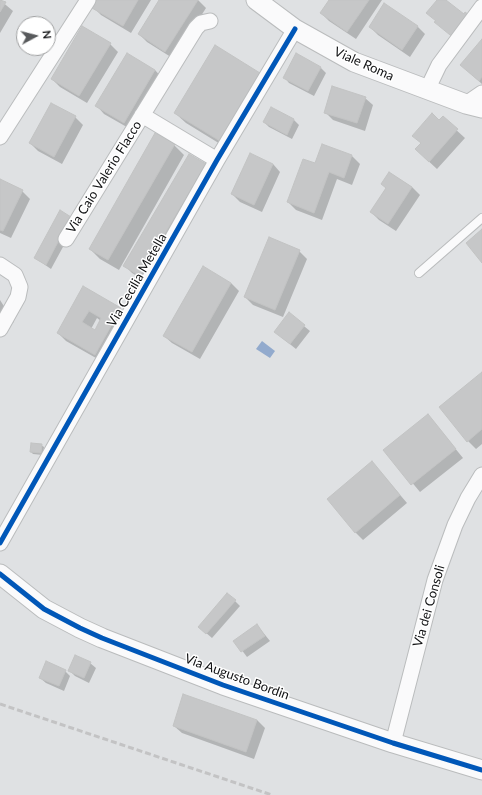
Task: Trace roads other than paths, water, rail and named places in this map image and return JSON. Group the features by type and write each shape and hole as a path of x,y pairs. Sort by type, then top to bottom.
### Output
{"street":[{"path":"0,137 88,0"},
{"name":"Viale Roma","path":"265,3 295,29 354,62 474,106"},
{"path":"427,90 439,65 482,7"},
{"name":"Via Caio Valerio Flacco","path":"66,239 196,28 202,23 210,21"},
{"name":"Via Cecilia Metella","path":"0,543 217,160 295,29"},
{"path":"474,106 482,93"},
{"name":"Via Caio Valerio Flacco","path":"142,115 217,160"},
{"path":"0,265 15,275 20,287 18,297 0,329"},
{"name":"Via dei Consoli","path":"393,743 435,580 455,525 482,474"},
{"name":"Via Augusto Bordin","path":"0,574 44,609 91,633 223,686 393,743 482,770"}],"lane":[{"path":"419,273 482,218"}],"water":[{"path":"262,341 275,351 270,358 256,349"}],"railway":[{"path":"0,704 272,795"}]}
